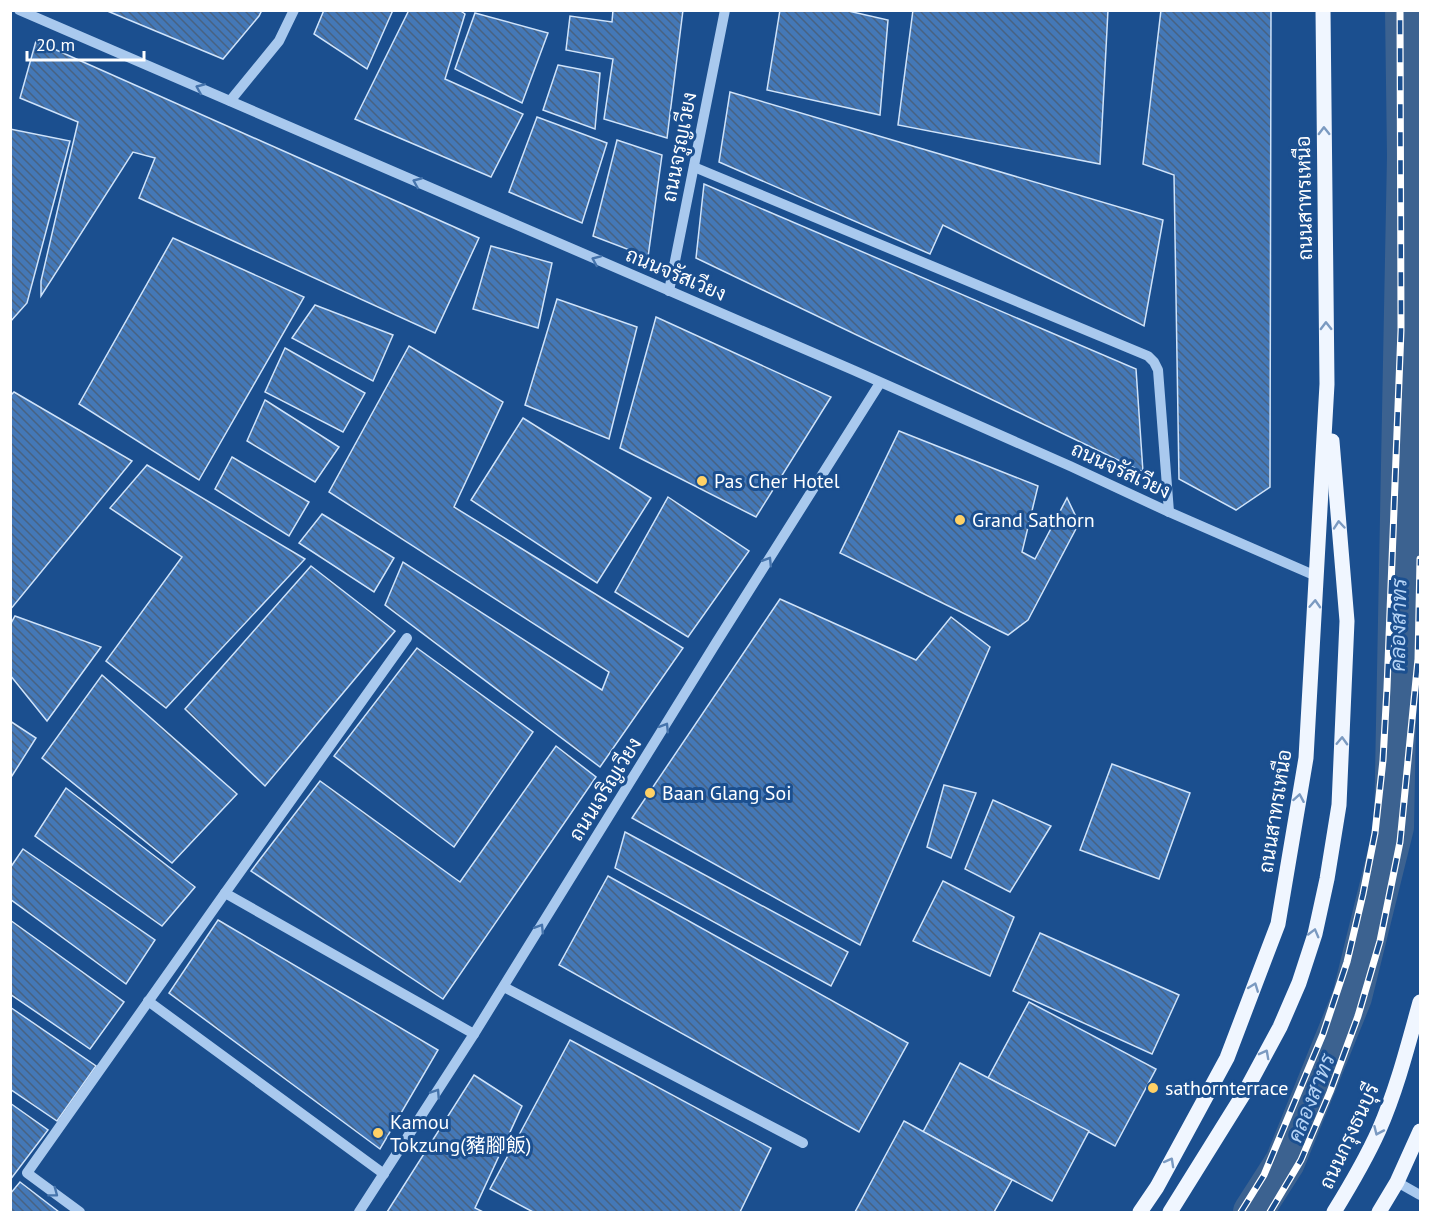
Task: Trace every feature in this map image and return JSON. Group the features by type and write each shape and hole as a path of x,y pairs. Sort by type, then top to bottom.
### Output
{"main road":[{"name":"ถนนสาทรเหนือ","path":"1140,1212 1157,1187 1227,1058 1278,924 1306,758 1327,384 1323,10"},
{"name":"ถนนสาทรเหนือ","path":"1170,1212 1246,1090 1280,1027 1299,982 1315,934 1327,879 1340,805 1347,621 1327,384"},
{"name":"ถนนกรุงธนบุรี","path":"1334,1212 1379,1130 1399,1076 1420,1002"},
{"path":"1379,1212 1397,1182 1420,1131"}],"street":[{"name":"ถนนจรัสเวียง","path":"19,10 853,370 1317,576"},
{"path":"230,101 279,41 294,10"},
{"name":"ถนนจรูญเวียง","path":"669,291 725,10"},
{"path":"1317,10 1323,30"},
{"path":"694,167 1148,356 1158,370 1169,512"},
{"name":"ถนนเจริญเวียง","path":"359,1212 504,987 880,383"},
{"path":"80,1212 27,1173 407,638"},
{"path":"225,893 474,1034"},
{"path":"504,987 803,1143"},
{"path":"148,1001 384,1174"},
{"path":"1397,1182 1420,1195"}],"building":[{"path":"105,10 262,10 223,59"},
{"path":"324,10 393,10 367,69 314,34"},
{"path":"409,10 459,10 465,14 445,79 523,114 491,177 355,119"},
{"path":"613,10 683,10 667,138 604,119 613,59 566,50 570,16 612,22"},
{"path":"780,10 844,10 888,20 880,115 767,90"},
{"path":"913,10 1108,10 1100,164 898,125"},
{"path":"1161,10 1271,10 1270,487 1236,510 1179,479 1174,175 1143,164"},
{"path":"475,13 548,33 522,103 455,69"},
{"path":"36,41 479,238 435,333 139,198 155,158 133,152 41,296 41,281 78,122 20,98"},
{"path":"558,65 600,73 595,129 543,110"},
{"path":"730,92 1163,220 1144,326 943,225 930,254 719,162"},
{"path":"537,117 607,143 582,223 509,192"},
{"path":"10,129 70,141 27,303 10,322"},
{"path":"617,140 662,155 648,257 593,236"},
{"path":"704,184 1136,369 1143,472 696,258"},
{"path":"173,238 304,297 199,480 79,404"},
{"path":"491,246 552,263 538,328 473,309"},
{"path":"557,299 637,327 609,439 525,405"},
{"path":"315,305 393,335 373,381 292,338"},
{"path":"656,317 831,397 756,517 620,448"},
{"path":"409,346 503,402 454,507 683,648 600,767 385,605 403,562 602,690 609,672 329,492"},
{"path":"285,348 365,393 343,432 265,392"},
{"path":"14,392 132,461 10,610 10,396"},
{"path":"265,400 339,447 315,482 247,441"},
{"path":"523,418 651,498 597,583 471,500"},
{"path":"899,431 1038,486 1022,552 1035,559 1067,498 1079,523 1028,620 1008,635 840,553"},
{"path":"232,457 309,502 289,536 215,489"},
{"path":"147,465 305,559 166,708 106,661 182,557 110,508"},
{"path":"668,497 749,551 688,637 615,592"},
{"path":"322,514 394,558 374,592 299,543"},
{"path":"311,566 395,631 265,786 185,709"},
{"path":"780,599 916,660 951,617 990,647 860,945 632,818"},
{"path":"15,616 101,647 47,721 10,675 10,625"},
{"path":"417,648 533,732 454,847 334,756"},
{"path":"102,675 237,794 172,863 42,758"},
{"path":"10,721 36,738 10,779"},
{"path":"556,746 596,777 443,999 251,871 320,781 460,882"},
{"path":"1112,764 1190,793 1159,879 1080,850"},
{"path":"944,785 976,793 951,858 927,847"},
{"path":"66,788 195,887 162,926 35,836"},
{"path":"993,800 1051,826 1010,892 965,869"},
{"path":"625,832 848,952 831,986 615,868"},
{"path":"23,849 155,940 126,984 10,899 10,868"},
{"path":"608,876 908,1043 859,1132 559,965"},
{"path":"943,881 1014,917 990,976 913,941"},
{"path":"10,920 124,1002 90,1049 10,994"},
{"path":"218,920 438,1050 380,1149 169,993"},
{"path":"1040,933 1179,995 1152,1054 1013,991"},
{"path":"1029,1002 1156,1069 1115,1146 988,1078"},
{"path":"10,1007 96,1066 57,1121 10,1089"},
{"path":"570,1040 771,1148 740,1212 533,1212 490,1189"},
{"path":"960,1063 1089,1131 1052,1201 923,1132"},
{"path":"474,1075 522,1106 475,1208 483,1212 387,1212"},
{"path":"10,1103 48,1130 10,1180"},
{"path":"904,1121 1012,1180 994,1212 855,1212"},
{"path":"20,1182 59,1212 10,1212 10,1194"}],"waterway":[{"name":"คลองสาทร","path":"1253,1212 1285,1162 1352,997 1394,827 1407,156 1405,10"}],"railway":[{"path":"1241,1212 1264,1175 1323,1034 1347,962 1375,833 1383,760 1387,688 1401,330 1400,10"},
{"path":"1270,1212 1301,1160 1330,1092 1358,1016 1380,941 1400,842 1418,659 1420,559"}],"place":[{"name":"Pas Cher Hotel","path":"702,481"},
{"name":"Grand Sathorn","path":"960,520"},
{"name":"Baan Glang Soi","path":"650,793"},
{"name":"sathornterrace","path":"1153,1088"},
{"name":"Kamou Tokzung(豬腳飯)","path":"378,1133"}]}
